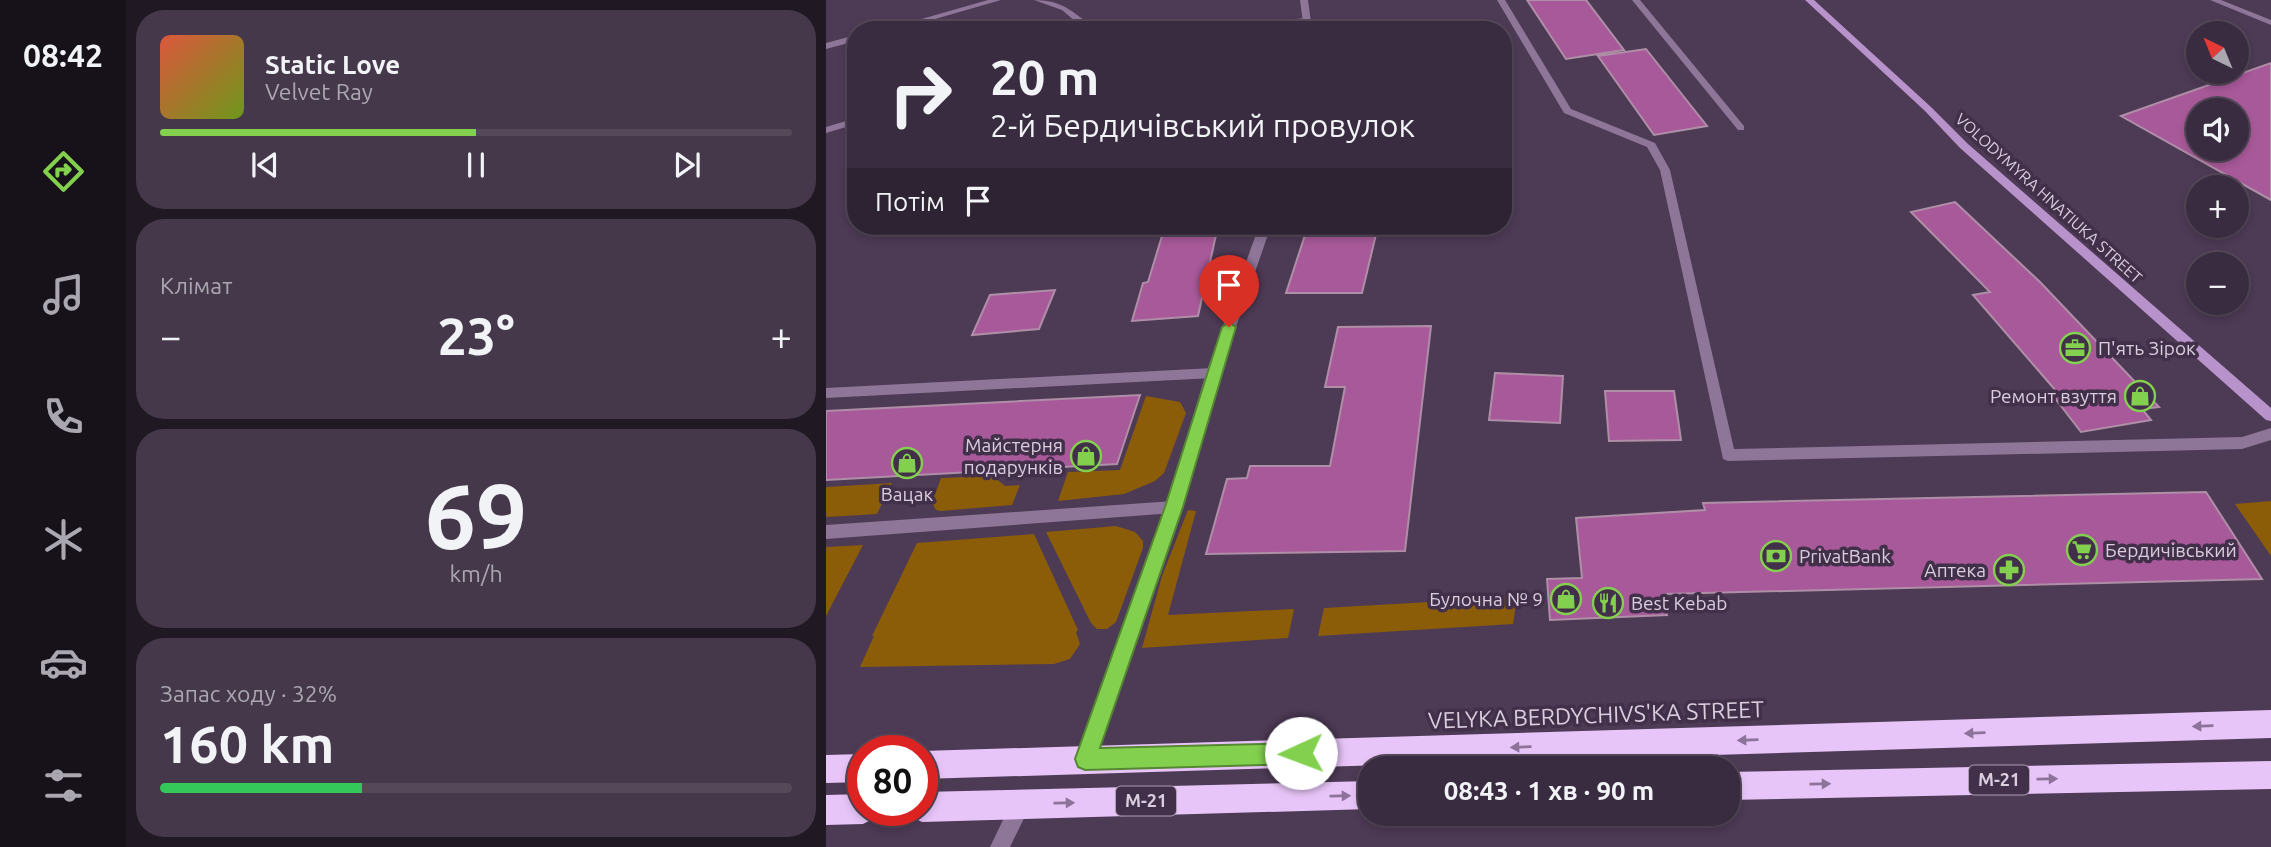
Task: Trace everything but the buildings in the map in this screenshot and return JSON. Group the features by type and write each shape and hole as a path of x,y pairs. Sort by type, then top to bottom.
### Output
{"highway":[{"name":"VELYKA BERDYCHIVS'KA STREET","path":"938,764 2271,724"},
{"path":"826,769 847,768"},
{"name":"М-21","path":"1740,786 2271,775"},
{"name":"М-21","path":"938,807 1358,795"},
{"path":"826,810 847,809"}],"main road":[{"name":"VOLODYMYRA HNATIUKA STREET","path":"1810,0 1964,146 2271,416"}],"street":[{"path":"920,21 997,0"},
{"path":"1038,0 1065,8 1080,21"},
{"path":"1304,0 1307,21"},
{"path":"1501,0 1567,111 1651,145 1665,170 1728,455 2242,443 2271,434"},
{"path":"1636,0 1741,128"},
{"path":"2214,0 2271,23"},
{"path":"826,46 847,40"},
{"path":"826,130 847,124"},
{"path":"1085,759 1174,507 1213,373 1262,235"},
{"path":"826,393 1213,373"},
{"path":"826,532 1174,507"},
{"path":"1000,847 1021,804"}],"shaded area":[{"path":"1146,396 1180,402 1186,413 1164,473 1155,481 1124,494 1058,501 1068,472 1120,470"},
{"path":"993,476 1005,486 1020,485 1012,505 941,511 936,510 932,503 941,478"},
{"path":"892,483 877,514 826,517 826,487"},
{"path":"2271,501 2271,556 2235,504"},
{"path":"1188,510 1196,511 1168,615 1294,609 1288,638 1142,648 1162,576"},
{"path":"1116,526 1135,532 1143,541 1143,548 1116,622 1107,629 1097,629 1091,623 1046,532"},
{"path":"1034,534 1078,630 1076,632 1080,644 1070,659 1054,664 860,667 917,543"},
{"path":"863,545 826,616 826,547"},
{"path":"1517,597 1513,624 1318,636 1324,608"}],"place":[{"name":"П'ять Зірок","path":"2075,348"},
{"name":"Ремонт взуття","path":"2140,396"},
{"name":"Майстерня подарунків","path":"1086,456"},
{"name":"Вацак","path":"907,463"},
{"name":"Бердичівський","path":"2082,550"},
{"name":"PrivatBank","path":"1776,556"},
{"name":"Аптека","path":"2009,570"},
{"name":"Булочна № 9","path":"1566,599"},
{"name":"Best Kebab","path":"1608,603"}],"route":[{"path":"1229,327 1174,507 1085,759 1301,753"}]}
